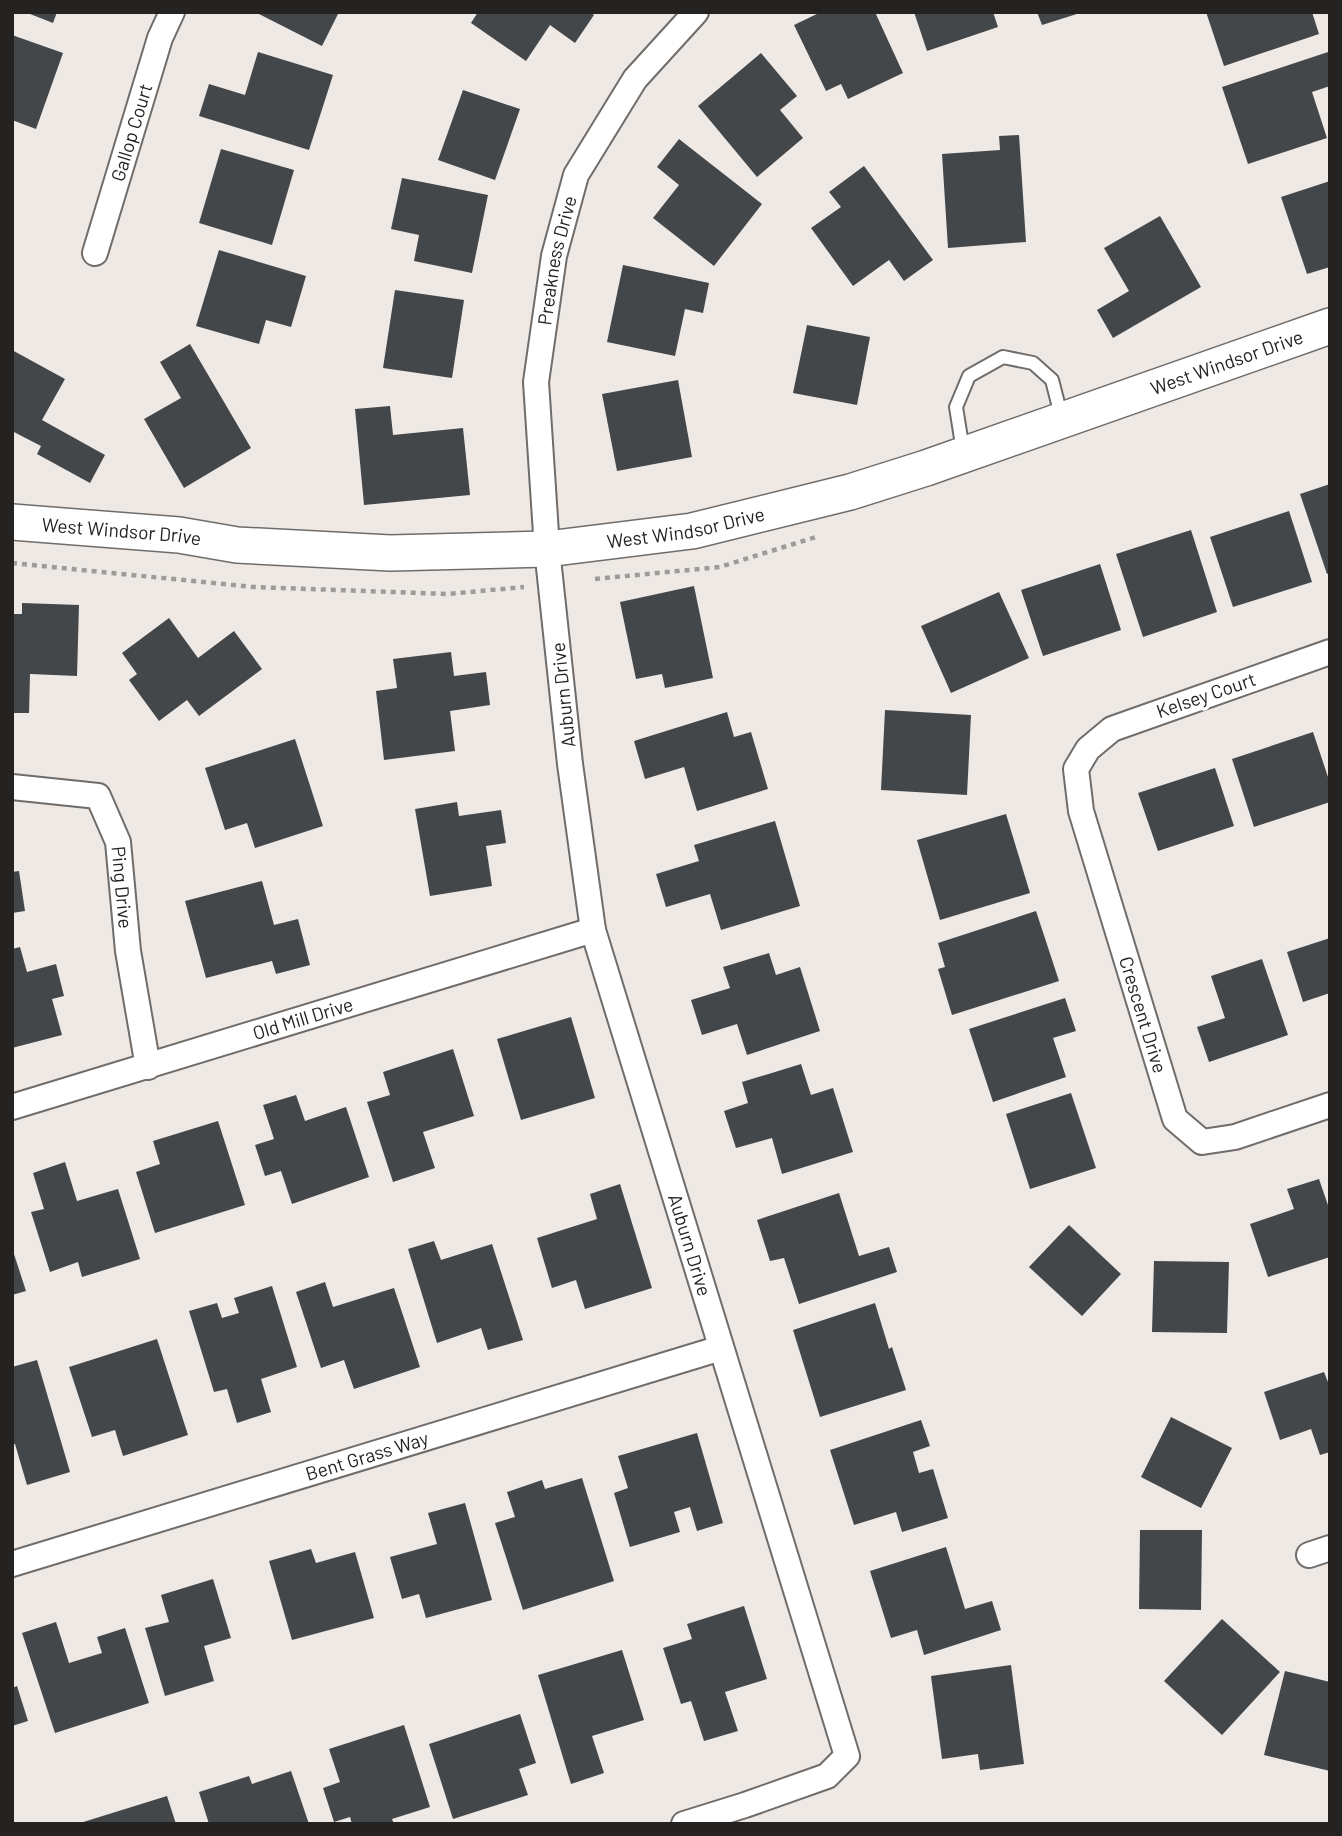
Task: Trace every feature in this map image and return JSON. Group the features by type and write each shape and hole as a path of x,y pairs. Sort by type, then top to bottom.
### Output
{"street":[{"name":"Gallop Court","path":"95,253 160,38 172,12"},
{"name":"Preakness Drive","path":"547,549 536,382 554,256 576,175 635,79 696,12"},
{"name":"West Windsor Drive","path":"12,522 179,535 237,545 390,553 547,549 692,531 850,492 964,455 1330,326"},
{"name":"Auburn Drive","path":"547,549 570,764 593,930 847,1756 827,1776 684,1824"},
{"name":"Kelsey Court","path":"1088,749 1112,729 1330,652"},
{"name":"Crescent Drive","path":"1088,749 1076,769 1081,811 1175,1119 1202,1142 1236,1137 1330,1105"},
{"name":"Ping Drive","path":"12,787 98,796 118,842 128,951 148,1067"},
{"name":"Old Mill Drive","path":"12,1107 593,930"},
{"name":"Bent Grass Way","path":"12,1564 722,1348"}],"lane":[{"path":"964,455 956,407 969,376 1003,357 1033,363 1052,380 1062,421"}],"building":[{"path":"25,12 57,12 53,23"},
{"path":"255,12 339,12 322,46"},
{"path":"478,12 590,12 594,15 575,43 550,25 526,61 471,23"},
{"path":"821,12 875,12 903,73 848,99 841,84 826,91 794,25"},
{"path":"914,12 993,12 998,27 927,51"},
{"path":"1037,12 1079,12 1080,13 1042,25"},
{"path":"1206,12 1312,12 1319,34 1224,66"},
{"path":"12,35 63,53 36,129 12,120"},
{"path":"258,52 333,75 309,150 199,116 209,84 245,95"},
{"path":"1328,52 1330,86 1312,92 1327,138 1248,164 1222,87"},
{"path":"761,53 797,96 780,110 803,138 757,177 698,106"},
{"path":"463,90 520,109 495,180 438,160"},
{"path":"1019,135 1026,242 948,248 942,154 1000,150 999,136"},
{"path":"679,139 762,204 714,266 653,218 679,185 657,167"},
{"path":"221,149 294,170 272,245 199,223"},
{"path":"864,166 933,260 904,281 889,260 853,286 811,228 841,207 829,192"},
{"path":"402,178 488,195 472,273 414,261 419,235 391,229"},
{"path":"1330,181 1330,267 1307,274 1281,197"},
{"path":"1160,216 1201,287 1113,338 1097,310 1129,291 1104,248"},
{"path":"219,250 306,276 291,327 266,320 259,344 196,326"},
{"path":"623,265 709,283 703,313 685,309 675,356 607,342"},
{"path":"395,290 464,300 452,378 383,368"},
{"path":"807,325 870,337 857,405 793,393"},
{"path":"190,344 251,448 184,488 144,419 181,398 160,362"},
{"path":"12,350 65,379 42,420 105,455 90,483 37,454 41,446 12,431"},
{"path":"678,380 692,457 617,471 602,394"},
{"path":"390,406 393,435 463,428 470,495 364,505 355,409"},
{"path":"1330,484 1330,573 1327,574 1300,494"},
{"path":"1289,511 1312,582 1233,607 1210,537"},
{"path":"1191,530 1217,612 1143,637 1116,554"},
{"path":"1100,564 1121,630 1043,656 1021,590"},
{"path":"694,586 713,678 665,688 662,674 636,679 620,602"},
{"path":"999,592 1029,658 951,693 921,626"},
{"path":"22,603 79,605 77,676 30,674 29,713 12,713 12,614 22,614"},
{"path":"169,618 198,658 234,631 262,669 199,716 187,700 159,721 129,680 137,674 122,653"},
{"path":"451,652 454,676 486,672 490,705 450,711 455,751 384,760 376,691 397,688 393,659"},
{"path":"885,710 971,715 967,795 881,790"},
{"path":"727,712 734,737 751,732 768,789 697,811 684,767 645,779 634,741"},
{"path":"1313,732 1330,783 1330,802 1254,827 1232,759"},
{"path":"295,739 323,826 255,848 247,823 225,830 205,768"},
{"path":"1215,768 1234,826 1158,851 1138,793"},
{"path":"457,802 459,816 501,810 506,843 486,846 492,886 430,896 415,809"},
{"path":"1006,814 1030,893 940,920 917,840"},
{"path":"775,821 800,906 721,930 710,894 666,907 656,874 699,861 694,845"},
{"path":"19,871 25,911 12,913 12,872"},
{"path":"262,881 274,925 298,919 310,965 276,974 272,961 206,978 185,901"},
{"path":"1036,911 1059,981 952,1015 938,969 945,967 938,943"},
{"path":"1330,938 1330,993 1303,1002 1287,952"},
{"path":"20,947 27,972 56,964 64,996 52,999 62,1035 12,1048 12,949"},
{"path":"769,953 776,975 800,967 820,1031 747,1055 737,1024 702,1035 691,1000 730,988 723,967"},
{"path":"1262,959 1288,1035 1209,1062 1197,1027 1225,1018 1211,976"},
{"path":"1065,998 1076,1031 1053,1038 1066,1077 993,1102 969,1029"},
{"path":"571,1017 595,1098 521,1120 497,1039"},
{"path":"453,1049 474,1116 423,1132 435,1168 393,1182 367,1102 390,1095 383,1072"},
{"path":"801,1064 811,1095 833,1088 853,1152 782,1174 772,1138 736,1148 724,1111 748,1103 742,1082"},
{"path":"1071,1093 1096,1168 1030,1189 1006,1114"},
{"path":"296,1095 305,1121 346,1107 369,1177 292,1204 281,1171 265,1176 255,1145 274,1139 263,1105"},
{"path":"218,1121 245,1205 155,1233 136,1172 160,1164 153,1141"},
{"path":"65,1162 77,1201 118,1189 140,1259 82,1277 78,1262 50,1272 31,1212 44,1209 33,1173"},
{"path":"1319,1179 1330,1211 1330,1257 1268,1277 1250,1224 1294,1209 1287,1189"},
{"path":"620,1184 652,1288 585,1309 576,1280 552,1288 537,1238 597,1219 590,1194"},
{"path":"839,1193 859,1256 889,1247 897,1272 799,1304 784,1258 770,1261 757,1220"},
{"path":"1069,1225 1121,1274 1082,1316 1029,1267"},
{"path":"434,1241 441,1260 492,1244 523,1340 488,1350 481,1328 437,1343 408,1249"},
{"path":"12,1248 26,1291 12,1295"},
{"path":"1154,1261 1229,1262 1227,1333 1152,1332"},
{"path":"325,1282 333,1307 394,1288 420,1367 354,1389 344,1360 321,1368 296,1292"},
{"path":"272,1286 297,1367 261,1379 271,1412 237,1423 227,1389 214,1392 189,1311 217,1303 222,1318 239,1313 234,1298"},
{"path":"875,1303 889,1349 892,1347 906,1390 820,1417 793,1330"},
{"path":"157,1339 188,1435 123,1456 115,1430 92,1437 69,1367"},
{"path":"37,1360 70,1472 27,1485 15,1444 12,1445 12,1367"},
{"path":"1324,1372 1330,1387 1330,1452 1320,1455 1311,1429 1280,1440 1264,1392"},
{"path":"1171,1417 1232,1448 1201,1508 1141,1477"},
{"path":"921,1420 930,1446 913,1452 919,1473 933,1469 948,1518 902,1532 896,1512 854,1525 830,1450"},
{"path":"697,1433 723,1523 697,1531 690,1507 674,1512 680,1532 630,1547 614,1493 628,1488 618,1456"},
{"path":"582,1478 614,1581 523,1610 495,1523 515,1517 507,1492 542,1480 545,1489"},
{"path":"465,1503 492,1600 426,1618 419,1594 402,1599 390,1557 437,1544 428,1513"},
{"path":"1140,1530 1202,1530 1201,1610 1139,1609"},
{"path":"946,1547 965,1609 992,1601 1001,1630 924,1655 917,1630 891,1638 870,1571"},
{"path":"311,1549 316,1563 355,1552 374,1618 292,1640 269,1561"},
{"path":"213,1579 231,1638 204,1646 214,1681 165,1696 145,1628 169,1622 161,1595"},
{"path":"744,1606 767,1679 725,1692 738,1731 704,1741 691,1701 681,1704 663,1648 692,1639 687,1624"},
{"path":"1222,1619 1280,1672 1222,1735 1164,1681"},
{"path":"56,1622 69,1663 102,1653 97,1637 125,1628 149,1703 55,1733 22,1633"},
{"path":"622,1650 644,1720 592,1736 604,1773 571,1784 538,1675"},
{"path":"1011,1665 1024,1764 980,1770 978,1754 942,1759 931,1676"},
{"path":"1285,1671 1330,1682 1330,1771 1264,1755"},
{"path":"17,1686 28,1721 12,1726 12,1688"},
{"path":"520,1714 536,1763 519,1769 528,1795 453,1819 429,1744"},
{"path":"404,1725 430,1807 392,1819 394,1824 352,1824 350,1817 334,1822 323,1788 340,1782 329,1749"},
{"path":"291,1771 309,1824 209,1824 199,1792 249,1776 252,1784"},
{"path":"167,1796 176,1824 80,1824 80,1823"}]}
